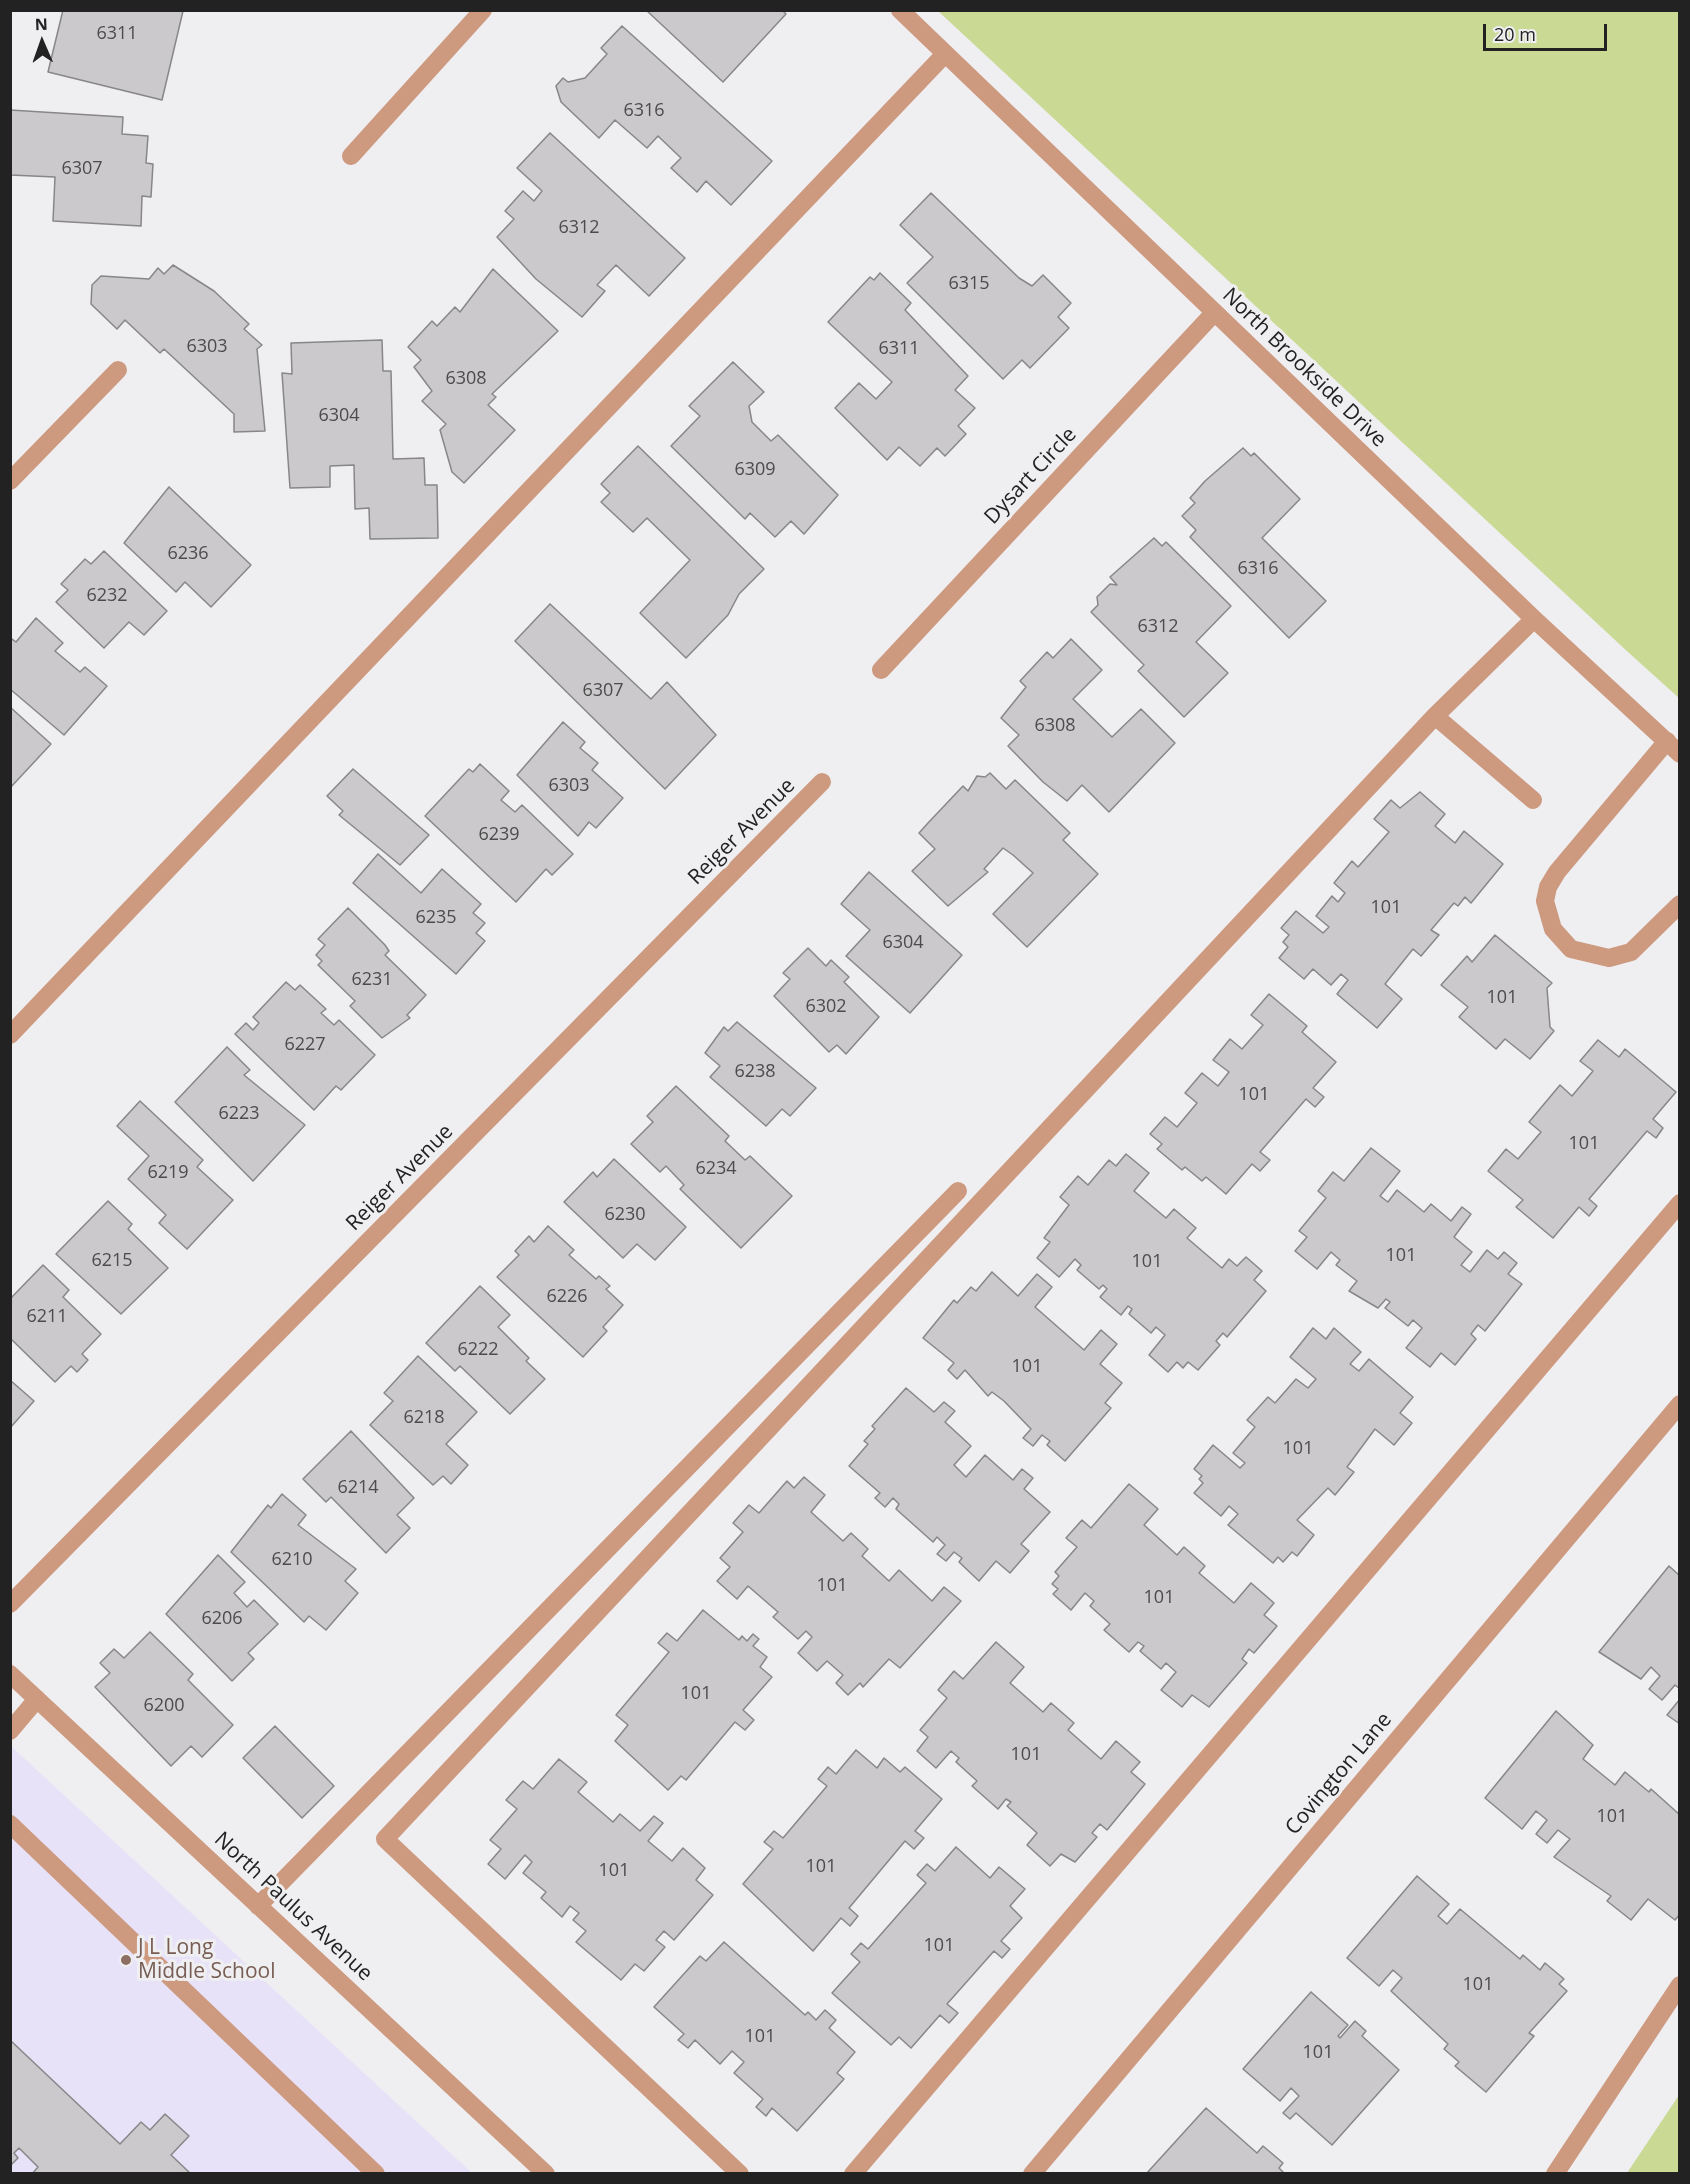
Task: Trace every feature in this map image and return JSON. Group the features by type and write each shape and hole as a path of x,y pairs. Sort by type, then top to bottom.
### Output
{"street":[{"path":"351,156 483,10"},
{"name":"North Brookside Drive","path":"900,10 1534,619 1673,748"},
{"path":"10,1035 945,54"},
{"name":"Dysart Circle","path":"881,670 1214,313"},
{"path":"10,481 118,370"},
{"path":"740,2174 385,1839 1435,716 1534,619"},
{"path":"1435,716 1533,800"},
{"path":"1673,748 1557,872 1548,887 1545,901 1553,929 1563,941 1571,949 1596,957 1609,958 1631,952 1676,915"},
{"name":"Reiger Avenue","path":"10,1604 822,782"},
{"path":"258,1906 958,1191"},
{"path":"853,2174 1680,1203"},
{"name":"Covington Lane","path":"1032,2174 1680,1404"},
{"name":"North Paulus Avenue","path":"10,1674 542,2173"},
{"path":"10,1731 37,1699"},
{"path":"10,1824 376,2174"},
{"path":"1555,2174 1680,1985"}],"shaded area":[{"name":"J L Long Middle School","path":"11,1746 472,2173 11,2173"}],"green space":[{"path":"938,11 1679,11 1679,698 1629,653"},
{"path":"1679,2095 1679,2173 1627,2173"}],"building":[{"path":"63,10 183,11 162,100 48,72"},
{"path":"646,10 782,10 786,14 723,82"},
{"path":"622,26 772,161 731,205 706,181 697,192 671,168 681,158 658,136 647,148 615,120 599,138 561,102 556,86 563,78 568,82 585,78 607,54 601,48"},
{"path":"10,110 123,117 122,134 148,136 146,163 153,164 151,197 142,196 141,226 53,221 55,177 10,175"},
{"path":"550,133 685,258 649,296 616,265 597,285 605,291 582,317 536,279 497,237 514,219 505,211 523,191 534,201 542,191 517,168"},
{"path":"931,193 1019,278 1032,286 1043,275 1071,303 1058,317 1069,328 1030,368 1022,360 1003,379 907,283 933,257 900,225"},
{"path":"173,265 214,291 249,324 244,329 262,345 257,349 265,431 234,432 234,414 164,349 160,353 125,320 117,329 91,304 92,285 101,276 149,279 158,268 164,274"},
{"path":"493,269 558,331 492,394 496,397 488,405 515,430 464,483 452,472 440,430 446,424 422,401 432,391 414,367 421,360 408,347 432,321 437,326 455,307 460,312"},
{"path":"880,273 911,303 905,310 968,376 955,390 975,408 958,426 966,434 945,456 937,448 920,466 899,447 887,460 835,408 859,383 876,399 892,382 828,322 870,277 874,280"},
{"path":"382,340 383,371 391,371 393,459 424,458 425,485 437,485 438,538 370,539 369,508 355,509 354,465 330,466 330,487 290,488 282,373 292,374 291,343"},
{"path":"733,362 764,392 749,406 752,422 771,441 778,435 838,495 804,534 791,521 775,537 750,513 745,519 671,446 700,416 689,406"},
{"path":"638,446 764,569 739,594 728,615 686,658 640,613 690,560 647,518 633,532 601,502 610,493 601,484"},
{"path":"1243,448 1251,456 1254,453 1300,499 1262,538 1326,601 1289,638 1190,537 1196,530 1182,516 1195,503 1190,498 1205,481"},
{"path":"169,487 251,565 211,607 185,582 176,592 124,543"},
{"path":"1154,538 1162,546 1166,542 1231,606 1196,642 1228,673 1184,717 1138,671 1144,665 1091,612 1098,605 1097,597 1110,584 1117,585 1110,577"},
{"path":"104,551 167,611 144,635 129,622 104,648 56,602 68,590 61,584 85,559 91,564"},
{"path":"550,604 651,699 667,682 716,735 665,789 515,641"},
{"path":"36,618 63,643 55,651 80,672 85,667 107,686 64,735 10,689 10,642 12,639 16,642"},
{"path":"1071,639 1102,670 1073,699 1112,737 1141,709 1175,743 1109,812 1082,785 1067,801 1043,782 1008,746 1019,735 1001,718 1026,687 1020,681 1047,652 1053,658"},
{"path":"10,707 51,744 10,788"},
{"path":"563,722 585,742 580,748 598,763 592,770 623,798 596,828 589,822 578,836 517,775"},
{"path":"480,764 509,791 501,800 515,812 522,805 573,854 552,875 546,869 516,902 425,816 469,769 473,772"},
{"path":"353,769 429,835 400,865 339,815 343,811 327,796"},
{"path":"990,773 1006,789 1015,780 1070,833 1063,840 1098,874 1027,947 993,914 1033,873 1003,848 984,869 988,872 948,906 912,871 935,849 919,833 963,786 968,791 977,776 985,777"},
{"path":"1420,792 1445,814 1435,826 1455,843 1464,831 1503,864 1471,903 1465,897 1458,906 1454,903 1431,930 1439,935 1421,956 1413,949 1385,984 1402,999 1377,1028 1337,994 1348,980 1341,974 1331,985 1313,969 1304,979 1279,958 1288,947 1283,942 1289,935 1281,928 1296,911 1323,933 1329,927 1316,916 1332,896 1338,902 1345,893 1334,883 1352,861 1358,867 1389,832 1374,819 1391,800 1400,808"},
{"path":"378,854 421,893 442,869 481,904 473,913 485,923 476,933 485,941 456,974 353,883"},
{"path":"869,872 962,955 910,1013 846,956 870,930 841,904"},
{"path":"348,908 385,945 389,951 385,955 426,995 407,1015 410,1018 382,1038 350,1006 355,1001 318,965 322,961 316,955 325,945 318,939"},
{"path":"1495,935 1552,983 1547,988 1550,1027 1554,1031 1530,1059 1505,1039 1496,1049 1459,1017 1468,1007 1441,985 1467,956 1472,962"},
{"path":"808,948 826,966 831,960 849,977 844,982 879,1017 846,1054 837,1045 829,1052 774,996 790,979 783,973"},
{"path":"286,982 295,990 300,985 326,1009 321,1013 334,1025 339,1020 375,1055 341,1090 336,1086 314,1110 235,1034 246,1023 253,1030 259,1023 253,1017"},
{"path":"1269,994 1307,1026 1302,1032 1336,1062 1313,1088 1324,1097 1315,1107 1306,1099 1260,1152 1270,1160 1260,1171 1252,1164 1226,1194 1206,1177 1202,1181 1185,1167 1182,1170 1157,1149 1162,1144 1150,1134 1165,1117 1177,1127 1197,1103 1185,1093 1202,1073 1218,1086 1229,1072 1213,1060 1230,1039 1242,1049 1263,1025 1251,1015"},
{"path":"737,1022 816,1088 790,1116 782,1109 766,1126 710,1077 720,1066 705,1053 724,1027 728,1031"},
{"path":"1598,1040 1619,1057 1625,1049 1676,1092 1653,1119 1663,1128 1656,1138 1647,1131 1589,1199 1597,1206 1589,1216 1579,1207 1553,1238 1516,1207 1523,1200 1488,1171 1506,1149 1518,1159 1541,1132 1529,1122 1560,1085 1572,1096 1593,1071 1580,1061"},
{"path":"227,1047 250,1070 244,1075 305,1125 253,1181 175,1102"},
{"path":"676,1086 729,1136 725,1141 745,1160 750,1156 792,1196 741,1248 680,1189 684,1185 666,1166 660,1172 631,1144 653,1122 647,1116"},
{"path":"140,1101 203,1160 197,1167 233,1200 187,1249 159,1223 166,1215 128,1179 149,1156 117,1126"},
{"path":"1371,1148 1400,1171 1380,1196 1388,1202 1397,1190 1424,1212 1431,1204 1451,1221 1462,1207 1471,1214 1454,1237 1472,1252 1461,1265 1470,1272 1487,1250 1498,1259 1504,1252 1517,1263 1508,1274 1522,1284 1485,1331 1478,1325 1471,1334 1476,1339 1455,1365 1441,1353 1430,1367 1406,1348 1422,1328 1413,1320 1408,1326 1385,1308 1390,1302 1386,1299 1378,1308 1349,1291 1357,1281 1336,1265 1340,1260 1331,1252 1317,1269 1295,1251 1307,1237 1299,1231 1326,1198 1318,1191 1333,1172 1344,1181"},
{"path":"1126,1154 1149,1173 1134,1191 1166,1218 1174,1209 1196,1228 1187,1238 1222,1268 1229,1259 1237,1266 1246,1257 1262,1271 1254,1280 1266,1291 1227,1337 1223,1333 1216,1341 1220,1345 1198,1370 1188,1362 1183,1368 1177,1362 1168,1372 1149,1355 1165,1335 1156,1327 1151,1333 1129,1314 1132,1309 1128,1306 1121,1315 1100,1297 1107,1289 1103,1285 1099,1289 1077,1270 1081,1265 1075,1259 1059,1277 1037,1258 1050,1242 1044,1238 1069,1205 1060,1197 1078,1176 1088,1185 1109,1160 1116,1166"},
{"path":"614,1159 686,1227 655,1260 637,1244 623,1258 564,1202 593,1172 597,1177"},
{"path":"108,1201 132,1224 128,1229 168,1268 121,1314 56,1254"},
{"path":"548,1226 574,1250 569,1255 596,1279 599,1276 610,1286 606,1289 623,1305 603,1327 607,1331 583,1357 497,1277 519,1255 515,1251 529,1236 534,1242"},
{"path":"43,1265 69,1290 63,1297 101,1334 82,1354 88,1360 77,1372 71,1366 55,1382 10,1338 10,1299"},
{"path":"992,1272 1018,1296 1037,1274 1052,1287 1035,1307 1084,1350 1101,1330 1117,1344 1100,1364 1122,1383 1105,1403 1111,1408 1065,1461 1047,1445 1050,1441 1042,1435 1033,1446 1023,1438 1031,1429 1004,1401 992,1392 988,1396 965,1370 957,1379 948,1370 954,1363 923,1338 954,1300 957,1303 971,1287 976,1291"},
{"path":"480,1286 510,1315 498,1327 529,1358 526,1361 545,1379 510,1414 460,1366 455,1371 426,1343"},
{"path":"1313,1328 1326,1339 1334,1328 1361,1352 1350,1364 1359,1371 1369,1359 1413,1397 1400,1413 1412,1423 1394,1445 1375,1429 1347,1467 1354,1472 1335,1495 1328,1488 1297,1520 1314,1535 1297,1556 1292,1552 1283,1562 1278,1557 1273,1563 1228,1525 1238,1514 1229,1506 1221,1516 1194,1493 1203,1483 1199,1479 1202,1476 1194,1469 1213,1445 1240,1468 1245,1463 1233,1453 1255,1427 1247,1420 1268,1397 1275,1403 1296,1379 1308,1388 1316,1379 1290,1357"},
{"path":"418,1356 477,1412 446,1444 468,1465 451,1484 443,1476 433,1485 370,1425 393,1401 384,1393"},
{"path":"10,1380 34,1401 10,1428"},
{"path":"906,1388 934,1412 944,1402 955,1411 945,1422 971,1446 954,1465 966,1477 985,1455 1013,1480 1022,1469 1033,1478 1024,1489 1050,1512 1021,1544 1029,1551 1010,1573 996,1561 979,1581 959,1562 962,1558 954,1552 946,1561 937,1554 945,1545 937,1537 933,1542 896,1509 899,1504 893,1498 885,1507 875,1498 880,1493 849,1466 868,1444 864,1441 875,1429 872,1426"},
{"path":"351,1431 414,1498 397,1515 410,1528 386,1553 331,1497 326,1502 303,1479"},
{"path":"804,1477 825,1495 811,1512 843,1541 851,1533 868,1549 862,1556 889,1581 899,1570 932,1601 944,1587 961,1601 900,1668 889,1659 863,1687 860,1683 848,1695 836,1683 843,1675 827,1661 817,1671 798,1653 812,1637 806,1631 798,1639 773,1617 778,1612 748,1586 737,1599 717,1581 730,1567 720,1558 743,1532 733,1523 749,1505 759,1513 787,1481 794,1488"},
{"path":"1129,1484 1158,1509 1144,1525 1177,1555 1184,1547 1205,1566 1199,1573 1234,1603 1251,1583 1274,1603 1264,1615 1277,1626 1254,1653 1249,1649 1242,1659 1247,1663 1209,1707 1192,1695 1182,1707 1161,1690 1176,1672 1166,1663 1161,1669 1140,1651 1144,1646 1138,1642 1129,1652 1104,1630 1110,1624 1090,1606 1094,1601 1085,1593 1071,1610 1053,1594 1058,1589 1052,1584 1059,1576 1055,1572 1077,1547 1066,1538 1082,1520 1091,1528"},
{"path":"282,1494 306,1515 298,1525 356,1569 345,1581 358,1593 326,1630 309,1616 304,1622 231,1552 268,1505 271,1508"},
{"path":"218,1555 245,1582 234,1593 247,1607 254,1600 278,1624 248,1653 254,1659 232,1681 166,1614"},
{"path":"1669,1566 1680,1576 1680,1689 1675,1685 1662,1700 1649,1689 1660,1676 1651,1667 1641,1679 1599,1652"},
{"path":"703,1610 739,1640 742,1636 747,1641 753,1634 759,1639 753,1646 767,1657 760,1667 772,1677 743,1710 754,1720 745,1730 735,1722 686,1780 681,1776 668,1790 615,1741 628,1725 616,1715 669,1652 658,1643 667,1633 677,1641"},
{"path":"150,1632 193,1674 188,1680 233,1725 202,1757 191,1746 171,1766 95,1687 110,1673 100,1663 114,1649 124,1658"},
{"path":"996,1642 1024,1667 1010,1683 1043,1712 1051,1703 1074,1723 1068,1730 1101,1759 1116,1741 1140,1762 1131,1772 1145,1784 1107,1830 1100,1824 1092,1833 1097,1837 1075,1862 1061,1854 1050,1866 1027,1845 1037,1833 1007,1806 1011,1802 1006,1799 998,1809 972,1786 977,1781 956,1762 959,1758 951,1751 936,1768 917,1751 928,1737 920,1730 947,1698 938,1690 954,1671 963,1679"},
{"path":"1680,1699 1680,1724 1667,1715"},
{"path":"1556,1711 1593,1745 1583,1759 1615,1785 1625,1772 1649,1792 1651,1789 1680,1815 1680,1914 1675,1920 1648,1899 1631,1920 1607,1901 1611,1896 1554,1857 1570,1839 1558,1830 1547,1843 1536,1834 1547,1820 1536,1811 1522,1829 1485,1798"},
{"path":"275,1726 334,1786 302,1818 243,1758"},
{"path":"856,1750 877,1768 884,1758 900,1772 905,1767 942,1799 915,1831 924,1838 914,1849 905,1841 849,1908 858,1916 850,1926 841,1918 813,1951 743,1884 773,1849 764,1842 774,1831 783,1838 827,1786 818,1779 828,1767 836,1774"},
{"path":"559,1759 587,1782 578,1792 613,1822 620,1814 640,1831 654,1816 663,1823 648,1841 672,1861 683,1848 705,1868 696,1880 713,1895 674,1940 664,1931 656,1940 665,1947 644,1971 635,1964 621,1980 576,1942 586,1931 573,1920 579,1913 570,1906 562,1917 541,1898 546,1892 523,1873 532,1862 525,1855 505,1879 488,1864 501,1849 490,1840 517,1809 506,1800 523,1781 533,1789"},
{"path":"956,1847 990,1878 999,1867 1025,1889 1010,1906 1022,1918 1001,1941 1010,1949 1002,1958 994,1951 947,2004 958,2013 949,2023 940,2015 911,2048 899,2037 891,2045 832,1993 860,1962 851,1954 861,1943 868,1949 926,1883 917,1875 927,1864 935,1871"},
{"path":"1417,1876 1449,1904 1438,1916 1447,1924 1460,1909 1520,1959 1523,1955 1540,1970 1545,1963 1564,1979 1559,1984 1567,1991 1529,2033 1534,2036 1486,2092 1455,2066 1459,2062 1444,2049 1448,2044 1391,1991 1402,1978 1393,1970 1379,1986 1347,1958"},
{"path":"724,1942 805,2015 808,2012 816,2020 825,2010 836,2020 829,2028 855,2052 837,2073 844,2079 797,2131 772,2108 766,2116 756,2107 763,2099 734,2073 744,2062 732,2051 720,2064 695,2040 688,2048 678,2040 684,2034 654,2007 700,1956 706,1961"},
{"path":"1311,1992 1348,2025 1338,2036 1340,2038 1355,2021 1366,2031 1362,2036 1399,2070 1332,2145 1296,2113 1290,2119 1283,2113 1299,2096 1291,2088 1280,2101 1243,2069"},
{"path":"10,2040 120,2144 141,2122 150,2130 165,2114 189,2136 171,2155 191,2174 32,2174 38,2167 19,2148 14,2153 18,2158 10,2166"},
{"path":"1206,2108 1257,2153 1263,2146 1283,2163 1279,2168 1285,2174 1146,2174"}],"place":[{"name":"J L Long Middle School","path":"126,1960"}]}
